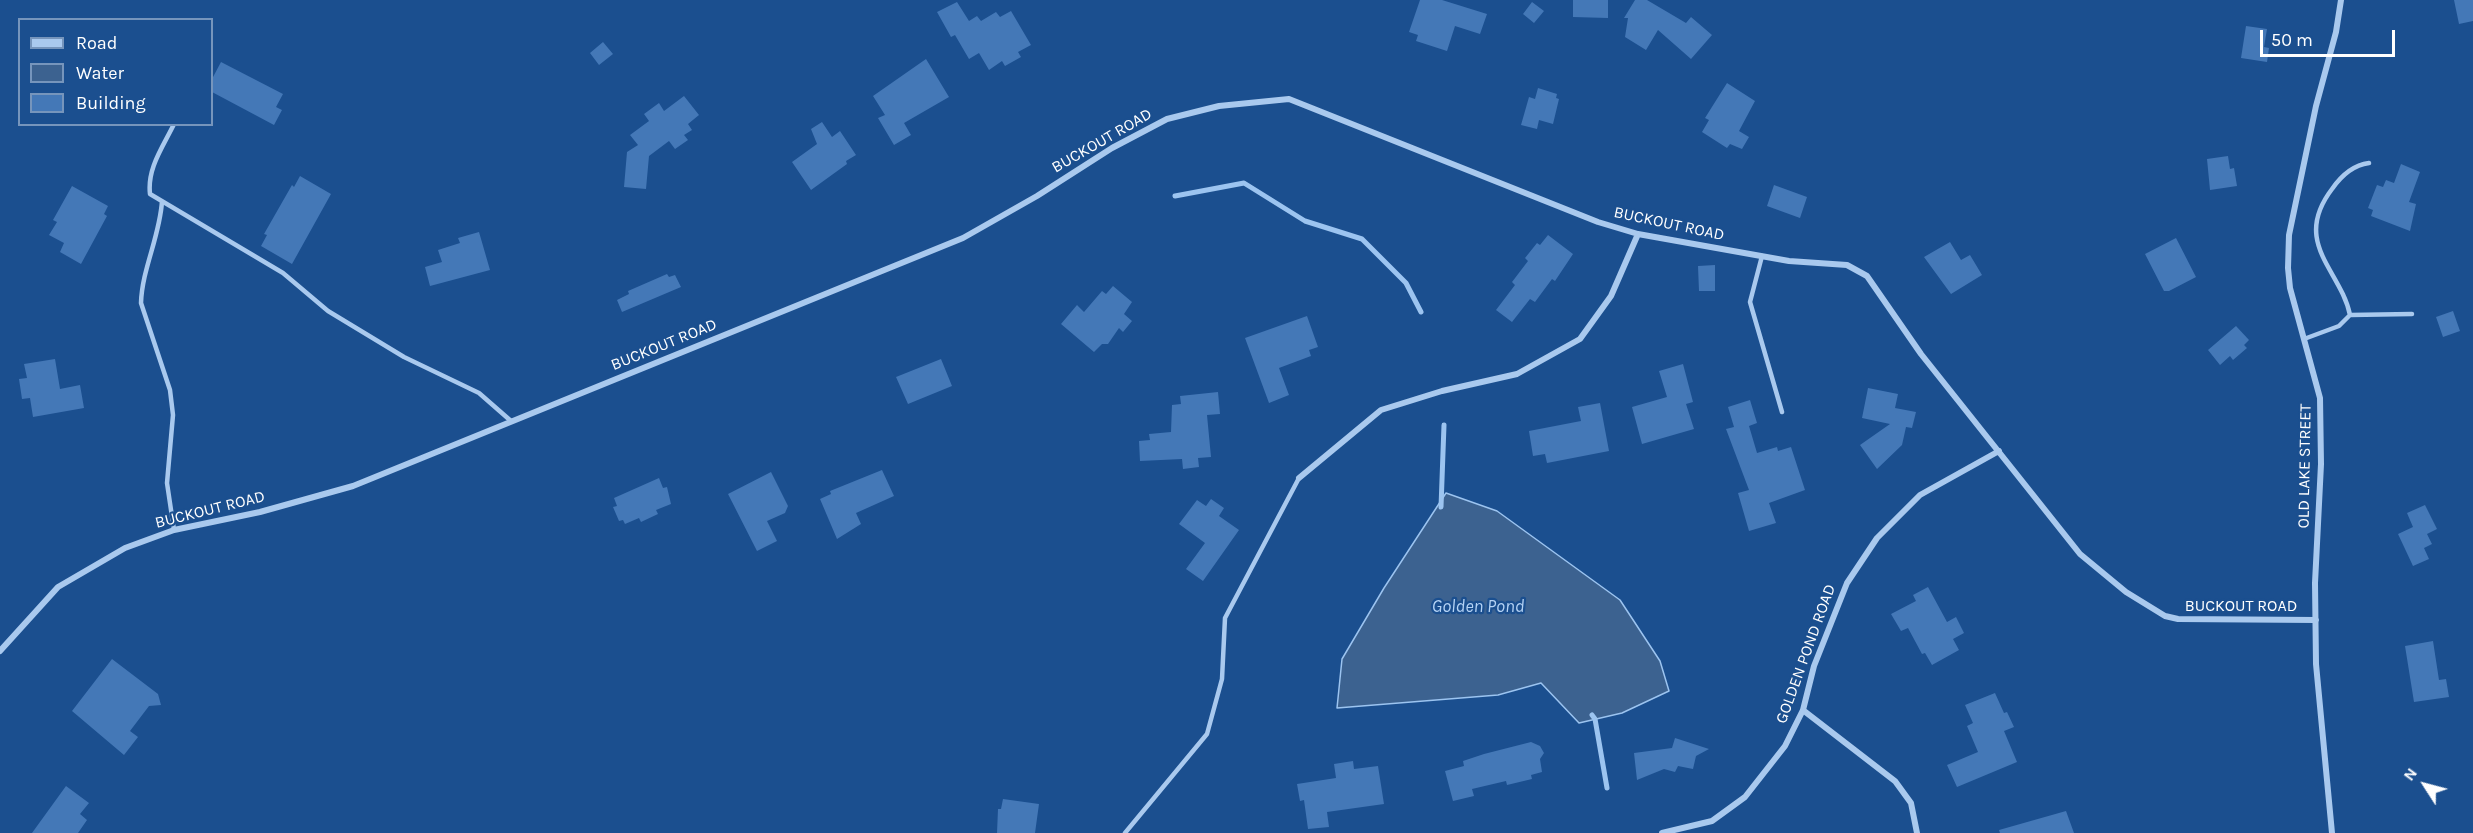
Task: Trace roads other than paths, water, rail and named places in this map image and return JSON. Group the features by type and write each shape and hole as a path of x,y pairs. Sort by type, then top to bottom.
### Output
{"street":[{"name":"OLD LAKE STREET","path":"2332,833 2316,664 2315,583 2321,464 2320,398 2290,288 2289,236 2316,106 2336,32 2341,0"},
{"name":"BUCKOUT ROAD","path":"0,651 66,582 125,548 174,530 260,512 353,486 963,238 1037,196 1112,148 1167,118 1219,106 1289,99 1308,104 1598,222 1638,234 1762,256 1847,265 1867,276 1921,354 2080,554 2126,592 2165,616 2178,619 2316,620"},
{"path":"1299,478 1381,410 1442,391 1517,374 1580,339 1611,296 1638,234"},
{"name":"GOLDEN POND ROAD","path":"1662,833 1712,821 1745,797 1785,746 1803,710 1814,666 1847,583 1877,538 1920,495 1999,451"},
{"path":"1803,710 1895,782 1911,803 1917,833"}],"lane":[{"path":"173,126 162,145 148,182 150,195 283,273 328,311 405,357 479,393 511,421"},
{"path":"2350,315 2348,304 2320,253 2319,216 2330,191 2342,177 2361,164 2369,163"},
{"path":"162,201 161,217 141,288 141,303 170,390 173,415 167,483 174,530"},
{"path":"1762,256 1750,302 1782,412"},
{"path":"2304,339 2339,326 2350,315 2412,314"},
{"path":"1125,833 1208,734 1222,679 1225,618 1299,478"}],"water":[{"name":"Golden Pond","path":"1446,493 1497,511 1620,600 1660,661 1669,691 1622,713 1579,723 1541,683 1498,695 1337,708 1342,659 1384,588"}],"waterway":[{"path":"1175,196 1244,183 1305,221 1362,239 1406,283 1421,312"},
{"path":"1441,507 1444,425"},
{"path":"1592,715 1595,719 1607,788"}]}
